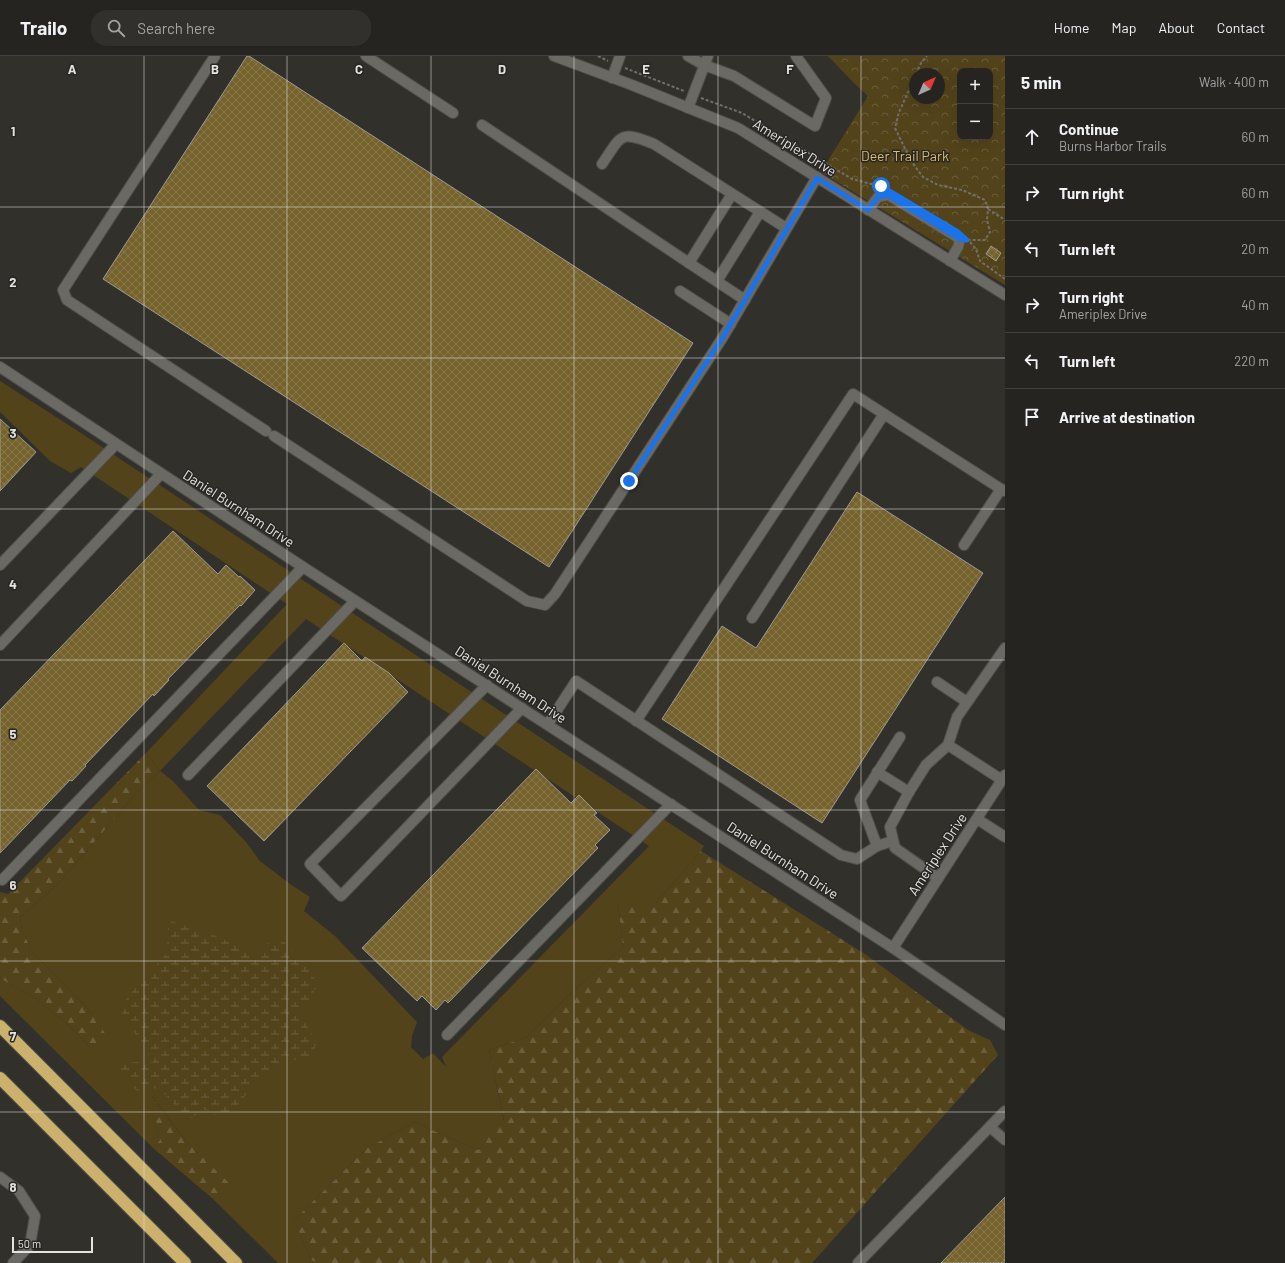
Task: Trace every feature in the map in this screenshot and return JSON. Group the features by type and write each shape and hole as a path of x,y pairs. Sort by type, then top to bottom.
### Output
{"highway":[{"path":"0,1026 236,1263"},
{"path":"0,1078 185,1263"}],"street":[{"path":"215,56 63,290 67,300 526,602 545,604 555,594 730,324 817,178"},
{"path":"366,56 453,113"},
{"name":"Ameriplex Drive","path":"554,56 738,128 1005,295"},
{"path":"688,56 706,60 815,126 826,98 796,56"},
{"path":"612,78 619,60"},
{"path":"688,108 706,60"},
{"path":"482,125 744,300"},
{"path":"602,164 620,138 628,135 640,138 654,144 786,228"},
{"path":"689,263 732,194"},
{"path":"868,210 878,197 888,195 960,239 958,247 950,261"},
{"path":"717,282 760,212"},
{"path":"680,291 730,324"},
{"name":"Daniel Burnham Drive","path":"0,367 355,601 548,724 893,948 1005,1025"},
{"path":"636,720 853,394 1003,490 964,545"},
{"path":"752,618 884,414"},
{"path":"0,565 116,444"},
{"path":"0,645 161,474"},
{"path":"2,880 303,567"},
{"path":"188,775 355,601"},
{"path":"938,878 895,848 890,827 926,765 948,745 957,717 1005,648"},
{"path":"548,724 576,681 841,855 857,859 877,846 893,841"},
{"path":"937,682 967,702"},
{"path":"487,685 310,864 342,896 522,708"},
{"path":"877,846 860,800 900,737"},
{"path":"948,745 1003,778"},
{"path":"877,772 909,792"},
{"name":"Ameriplex Drive","path":"893,948 1003,778"},
{"path":"447,1035 671,804"},
{"path":"977,819 1005,837"},
{"path":"858,1263 1005,1111"},
{"path":"990,1127 1005,1140"},
{"path":"0,1177 19,1190 35,1216 30,1245 13,1263"}],"path":[{"path":"598,56 619,60 693,95 742,113 852,179 881,186"},
{"path":"919,68 927,56"},
{"path":"909,90 899,112 895,128 911,162 923,177 938,185 962,190 985,200 988,209 987,220 990,232 985,240 967,240 976,249 980,261 1005,278"},
{"path":"988,209 1005,220"}],"green space":[{"name":"Deer Trail Park","path":"828,56 1005,56 1005,285 821,172 868,96"},
{"path":"0,381 84,435 704,846 655,904 618,904 623,947 569,995 527,1037 489,1050 504,1121 478,1150 414,1122 366,1149 294,1220 311,1260 318,1263 278,1263 213,1199 231,1186 186,1141 151,1095 160,1140 153,1148 0,996 0,976 1,979 35,998 66,1023 92,1049 93,1014 34,954 22,931 20,917 57,885 140,789 160,771 146,753 287,604 81,467 71,473 50,461 0,412","holes":["306,619 649,846 442,1057 446,1067 433,1053 423,1059 411,1047 412,1036 417,1022 335,936 304,911 310,897 260,861 246,842 220,815 199,810 173,781 160,771"]},
{"path":"146,753 160,771 140,789 57,885 20,917 22,931 34,954 93,1014 109,1040 92,1049 66,1023 35,998 1,979 0,892 8,894"},
{"path":"701,851 865,954 968,1030 990,1040 998,1055 812,1263 318,1263 311,1260 294,1220 366,1149 414,1122 478,1150 504,1120 489,1050 527,1037 569,995 623,947 618,904 655,904"},
{"path":"168,920 206,932 258,954 264,945 281,938 294,953 309,966 314,976 316,988 300,1015 317,1042 311,1057 277,1064 250,1088 229,1121 203,1109 189,1120 159,1088 137,1091 115,1068 134,1062 153,1062 119,1008 167,953"},
{"path":"150,1094 186,1141 232,1186 213,1199 153,1148 160,1140"}],"building":[{"path":"247,56 693,343 549,567 103,279"},
{"path":"991,246 1001,253 996,261 986,254"},
{"path":"0,419 36,452 0,491"},
{"path":"857,492 983,573 822,823 662,719 722,626 756,648"},
{"path":"173,531 218,574 226,565 255,590 168,679 169,680 154,696 153,694 85,765 86,766 72,781 70,780 0,853 0,710"},
{"path":"344,643 362,661 365,657 389,673 408,692 264,841 207,786"},
{"path":"536,769 571,803 579,795 597,813 594,815 610,830 595,845 598,848 448,1003 445,1000 436,1010 422,996 417,1001 362,948"},
{"path":"1005,1197 1005,1263 941,1263"}],"route":[{"path":"629,481 723,337 775,246 817,178 868,210 878,197 888,195 960,239 967,240 958,232 881,186"}]}
